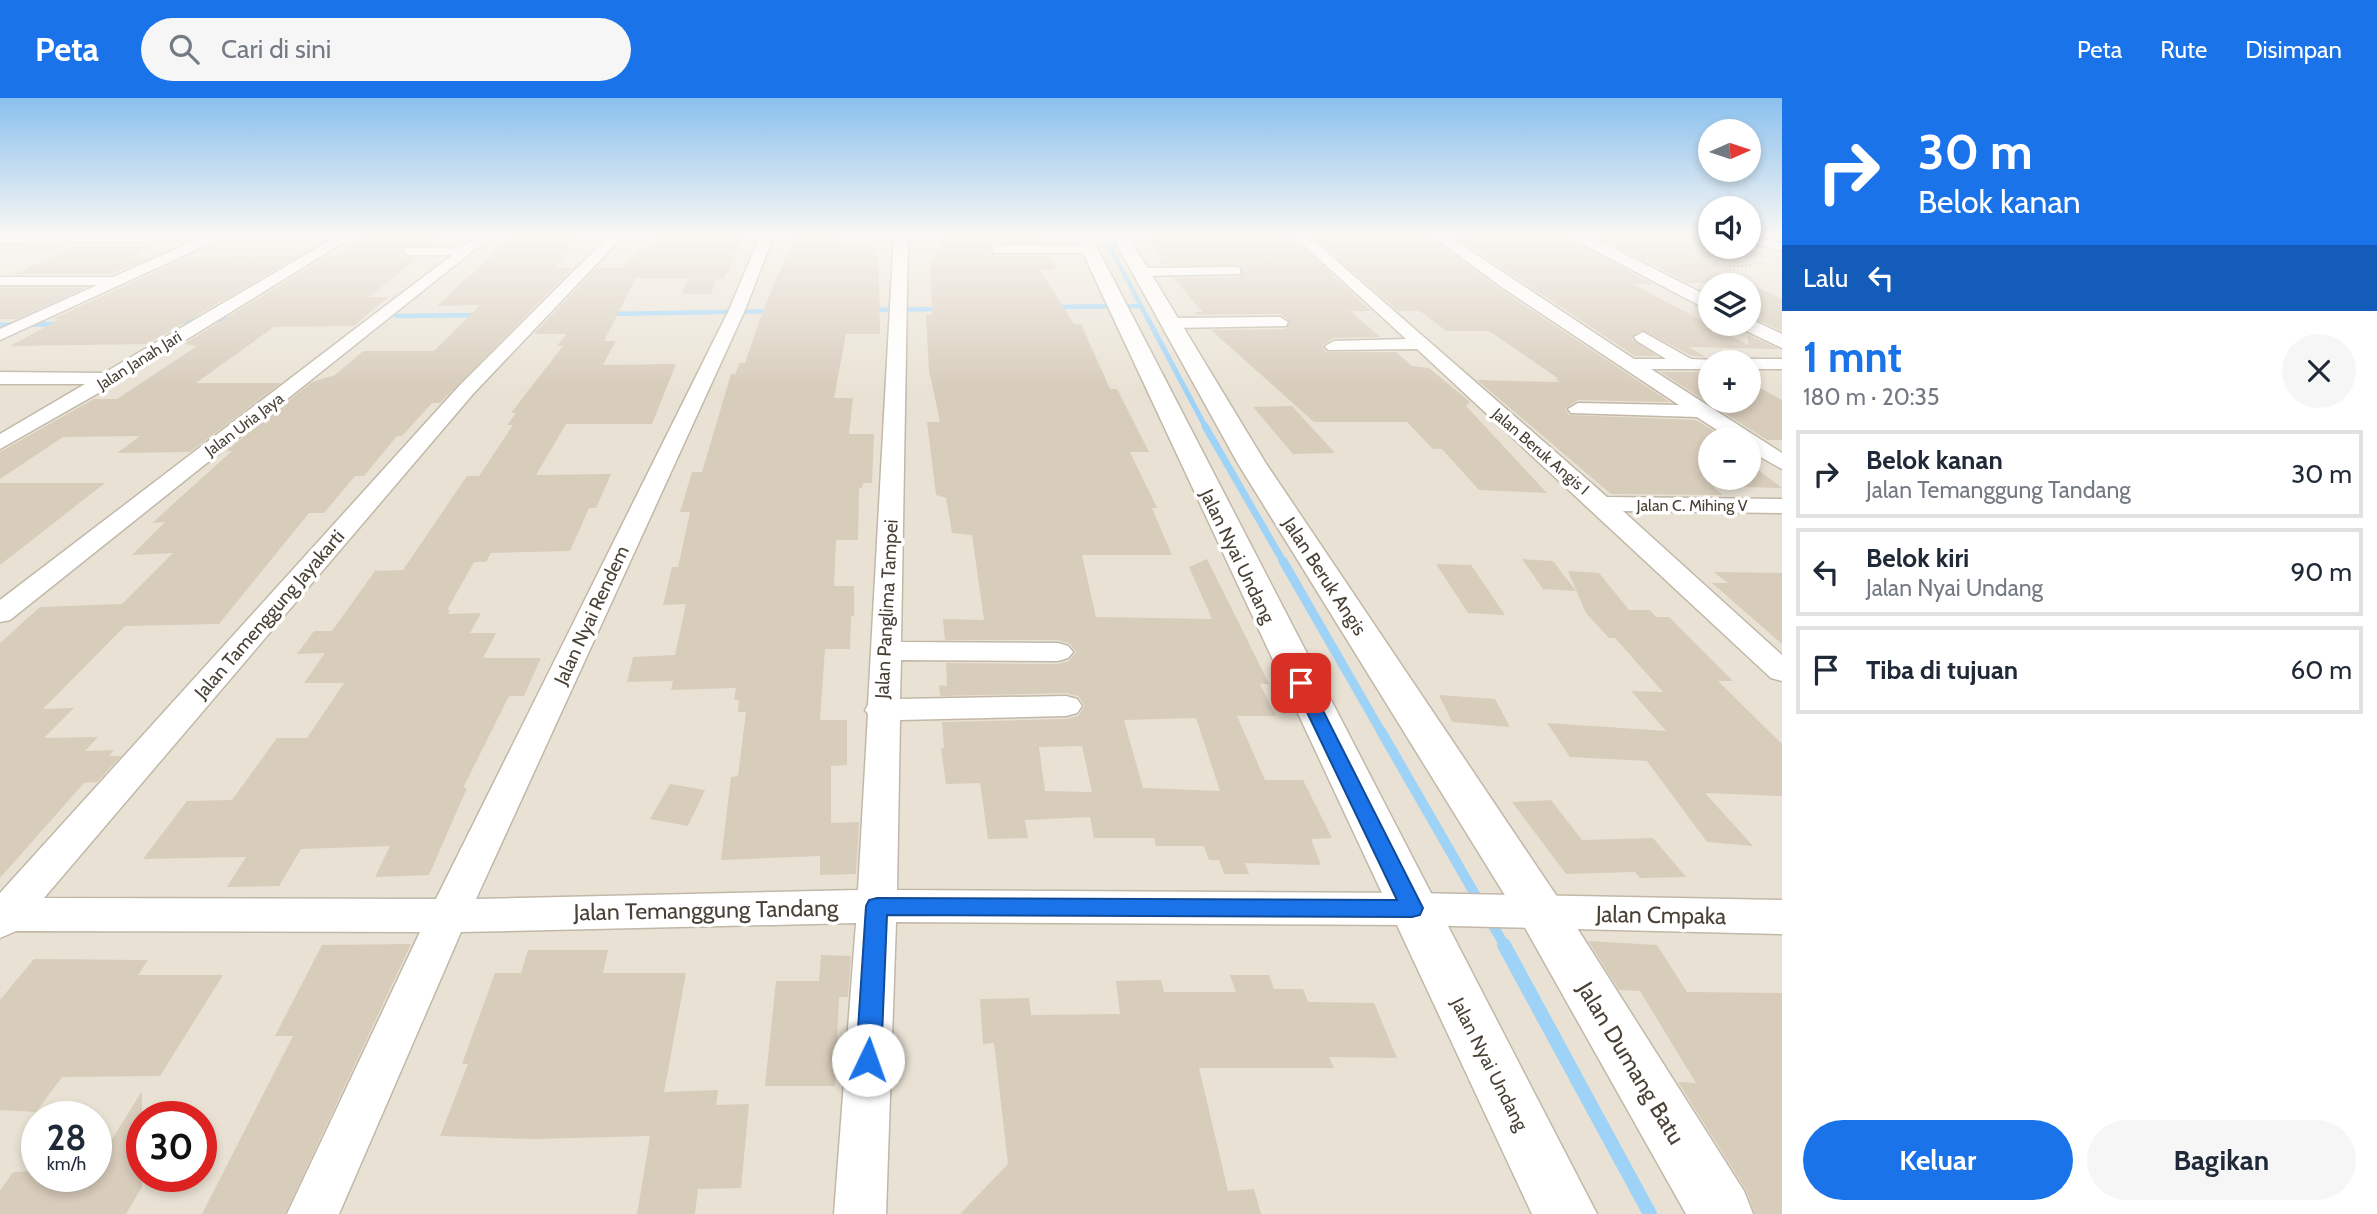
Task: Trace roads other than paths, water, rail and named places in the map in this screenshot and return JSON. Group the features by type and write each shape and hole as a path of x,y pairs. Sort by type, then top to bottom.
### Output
{"street":[{"path":"13,326 107,286"},
{"name":"Jalan Janah Jari","path":"0,443 262,286"},
{"name":"Jalan Uria Jaya","path":"0,614 422,286"},
{"name":"Jalan Tamenggung Jayakarti","path":"2,916 457,400 570,286"},
{"name":"Jalan Nyai Rendem","path":"313,1214 449,916 747,286"},
{"name":"Jalan Panglima Tampei","path":"860,1214 877,906 881,710 886,651 899,286"},
{"name":"Jalan Nyai Undang","path":"1106,286 1421,909 1565,1214"},
{"name":"Jalan Beruk Angis","path":"1149,286 1251,463 1531,912"},
{"name":"Jalan Beruk Angis I","path":"1355,286 1601,504 1782,671"},
{"path":"1512,286 1698,410"},
{"path":"1674,286 1698,298"},
{"path":"1167,317 1261,311"},
{"path":"1167,317 1280,322"},
{"path":"1761,331 1782,342"},
{"path":"1643,337 1687,364"},
{"path":"1334,346 1419,344"},
{"path":"1628,365 1698,364"},
{"path":"1761,364 1782,364"},
{"path":"0,378 109,379"},
{"path":"1578,410 1698,411"},
{"path":"1703,413 1726,427"},
{"path":"1761,449 1782,462"},
{"name":"Jalan C. Mihing V","path":"1601,504 1782,506"},
{"path":"886,651 1058,652"},
{"path":"881,710 1066,706"},
{"name":"Jalan Temanggung Tandang","path":"2,916 449,916 877,906 1421,909"},
{"name":"Jalan Cmpaka","path":"1421,909 1782,917"},
{"name":"Jalan Dumang Batu","path":"1531,912 1721,1214"}],"waterway":[{"path":"1131,286 1149,321"},
{"path":"1052,307 1141,306"},
{"path":"870,310 944,309"},
{"path":"608,314 772,311"},
{"path":"396,316 482,315"},
{"path":"177,321 233,319 190,321"},
{"path":"1148,319 1206,428"},
{"path":"0,325 61,324"},
{"path":"1205,426 1284,563"},
{"path":"1283,561 1382,733"},
{"path":"1381,731 1480,903"},
{"path":"1489,919 1505,946"},
{"path":"1504,945 1650,1214"}]}
